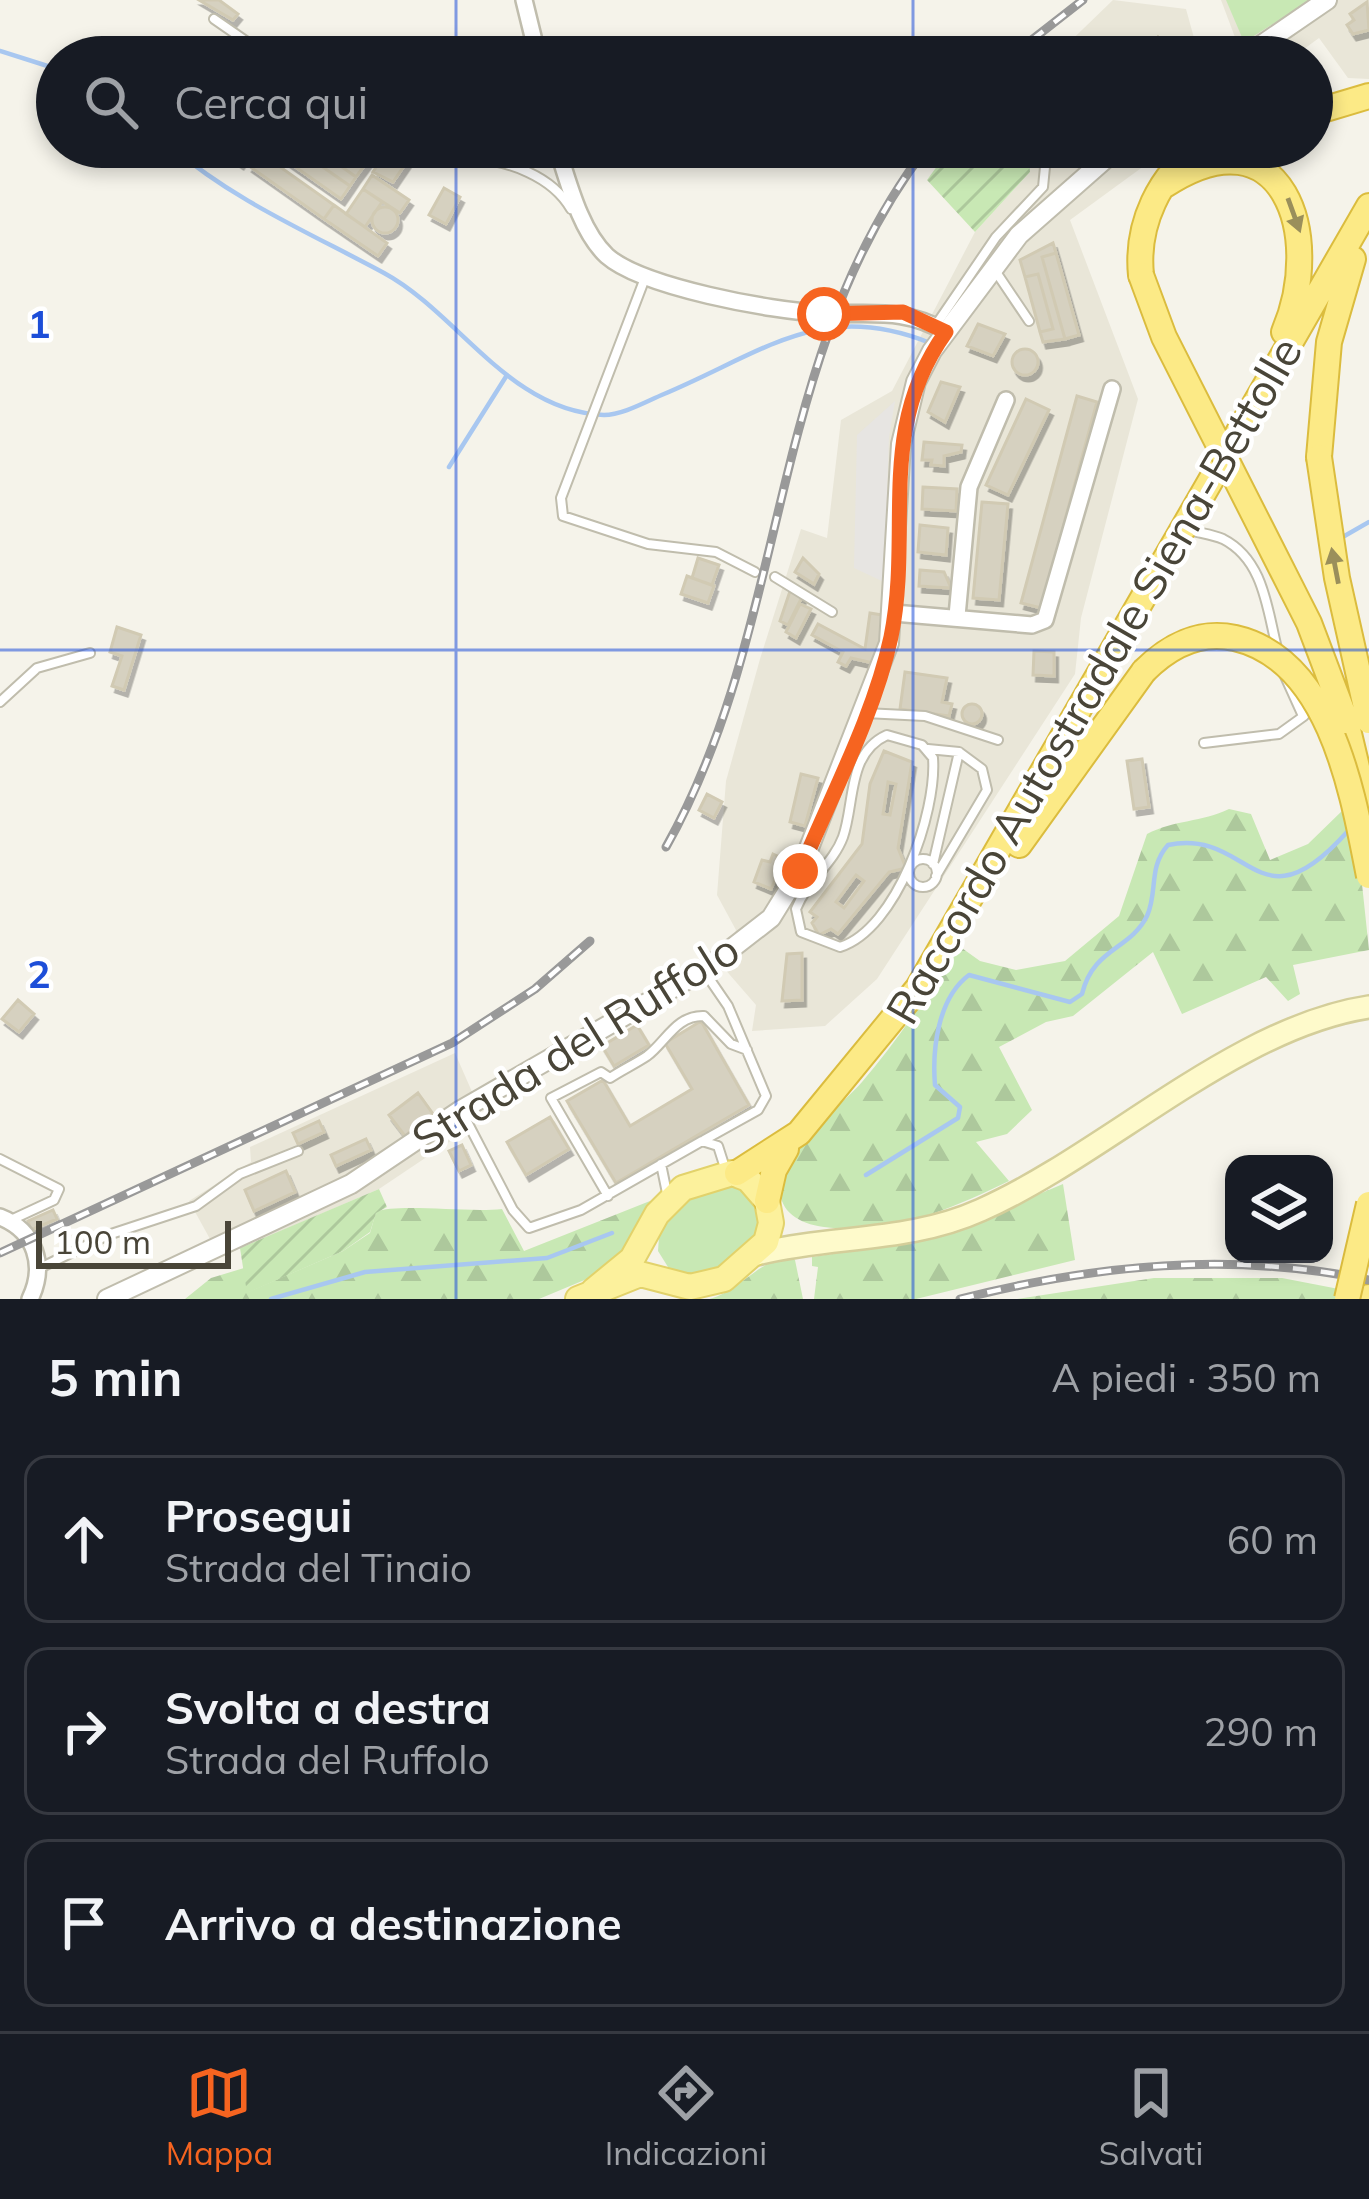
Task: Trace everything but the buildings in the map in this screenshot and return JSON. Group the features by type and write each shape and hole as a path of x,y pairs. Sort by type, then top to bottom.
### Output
{"highway":[{"path":"1333,106 1369,96"},
{"path":"1176,168 1143,229 1141,275 1164,337 1358,721 1369,818"},
{"path":"1165,185 1198,168"},
{"path":"1157,577 1169,538 1286,326 1301,251 1299,222 1289,199 1252,168"},
{"name":"Raccordo Autostradale Siena-Bettolle","path":"770,1207 774,1171 794,1138 881,1040 952,933 1369,206"},
{"path":"1369,225 1332,323 1319,457 1369,784"},
{"path":"952,933 1144,671 1169,649 1209,636 1245,641 1283,663 1309,693 1329,732 1369,876"},
{"name":"Raccordo Autostradale Siena-Bettolle","path":"732,1173 794,1138"},
{"path":"1360,1299 1369,1204"},
{"path":"1360,1299 1369,1238"},
{"path":"1360,1299 1369,1270"}],"main road":[{"path":"757,1254 914,1232 983,1209 1270,1042 1321,1018 1369,1007"},
{"path":"586,1295 646,1241 668,1200 696,1182 732,1173 799,1232 836,1243"},
{"path":"586,1295 632,1275 663,1277 683,1286 709,1285 757,1254 769,1237 770,1207"},
{"path":"646,1241 663,1277"}],"street":[{"path":"524,0 533,36"},
{"path":"1275,36 1327,0"},
{"path":"565,168 590,233 607,256 645,278 771,308 824,314 903,312 940,329"},
{"name":"Strada del Ruffolo","path":"107,1299 342,1189 461,1110 704,970 780,907 815,833 886,654 894,613 904,423 920,374 940,329 1058,196 1093,168"},
{"path":"894,613 1025,625 1045,620 1112,389"},
{"path":"957,616 969,487 1006,400"},
{"path":"5,1218 29,1239 39,1268 30,1299"}],"lane":[{"path":"214,19 239,36"},
{"path":"517,168 562,194 590,233"},
{"path":"940,329 996,237 1043,187 1045,168"},
{"path":"993,267 1029,321"},
{"path":"645,278 561,499 563,516 648,544 716,552 755,572"},
{"path":"1184,528 1228,542 1255,572 1290,696 1303,716"},
{"path":"775,577 832,612"},
{"path":"0,702 37,668 90,653"},
{"path":"1204,742 1279,734 1303,716 1334,705 1369,706"},
{"path":"864,713 925,716 998,740"},
{"path":"928,749 934,765 910,868 911,881 928,886 936,876 987,790 982,769 959,752 928,749 887,736 870,747 856,772 841,842 808,884 794,918 801,932 827,944 852,943 910,868 921,860 933,864"},
{"path":"936,876 933,864 959,752"},
{"path":"815,833 841,842"},
{"path":"461,1110 524,1226 540,1227 608,1196 764,1103 765,1091 728,1006 704,970"},
{"path":"608,1196 551,1098 601,1072 610,1078 654,1052 662,1036 695,1016 704,1016 731,1044 747,1050"},
{"path":"702,1141 718,1146 732,1173"},
{"path":"39,1268 138,1223 196,1206 240,1174 298,1151"},
{"path":"0,1159 59,1189 54,1200 5,1218"},
{"path":"661,1164 668,1200"}],"shaded area":[{"path":"1113,0 1186,9 1193,36 1076,36"},
{"path":"1221,0 1369,0 1369,79 1348,78 1333,57 1333,36 1234,36"},
{"path":"1030,168 1141,168 1070,220 1138,399 1081,618 1075,674 877,979 825,1026 752,1031 756,1005 723,967 736,930 717,895 726,781 801,529 827,538 841,420 892,391 975,232"},
{"path":"895,401 889,437 884,582 854,568 857,435"},
{"path":"455,1053 480,1110 459,1122 464,1132 379,1189 220,1257 189,1201 251,1162 250,1147"}],"green space":[{"path":"1226,0 1311,0 1254,36 1241,36"},
{"path":"936,168 1030,168 975,232 927,180"},
{"path":"1229,809 1251,814 1270,860 1308,844 1344,809 1362,884 1369,950 1293,965 1300,994 1288,1001 1266,977 1182,1014 1153,952 1073,1016 1046,1022 999,1047 1032,1110 1007,1134 976,1142 1009,1181 942,1210 873,1228 813,1225 787,1210 780,1184 789,1160 875,1066 959,946 980,961 1016,970 1065,961 1119,916 1147,834"},
{"path":"738,1184 762,1207 758,1239 713,1275 673,1275 658,1251 660,1223 694,1191"},
{"path":"1063,1184 1075,1260 916,1299 814,1299 818,1267 812,1266 812,1257 932,1239"},
{"path":"379,1189 387,1207 376,1213 370,1232 343,1251 247,1293 240,1248"},
{"path":"650,1201 638,1238 606,1271 539,1299 185,1299 211,1278 244,1268 248,1292 343,1251 370,1233 376,1212 386,1209 502,1209 524,1251"},
{"path":"795,1260 803,1299 710,1299 767,1264"},
{"path":"1154,1278 1282,1278 1344,1290 1341,1299 1017,1299"}],"waterway":[{"path":"0,51 36,62"},
{"path":"198,168 411,290 513,379 571,410 604,415 627,410 763,348 824,329 857,326 930,343"},
{"path":"449,467 507,375"},
{"path":"1341,538 1369,522"},
{"path":"866,1175 958,1118 960,1107 935,1085 935,1056 944,1010 969,975 1070,1002 1082,994 1094,967 1147,916 1155,871 1168,845 1196,844 1219,850 1273,876 1293,874 1318,860 1348,831"},
{"path":"271,1299 365,1272 547,1258 612,1233"}],"railway":[{"path":"1037,36 1083,0"},
{"path":"666,847 707,761 737,673 806,402 836,313 874,228 913,168"},
{"path":"0,1253 452,1043 535,989 590,941"},
{"path":"960,1299 1061,1278 1163,1266 1266,1266 1369,1280"}],"route":[{"path":"800,871 890,643 904,423 920,374 946,332 903,312 824,314"}]}
